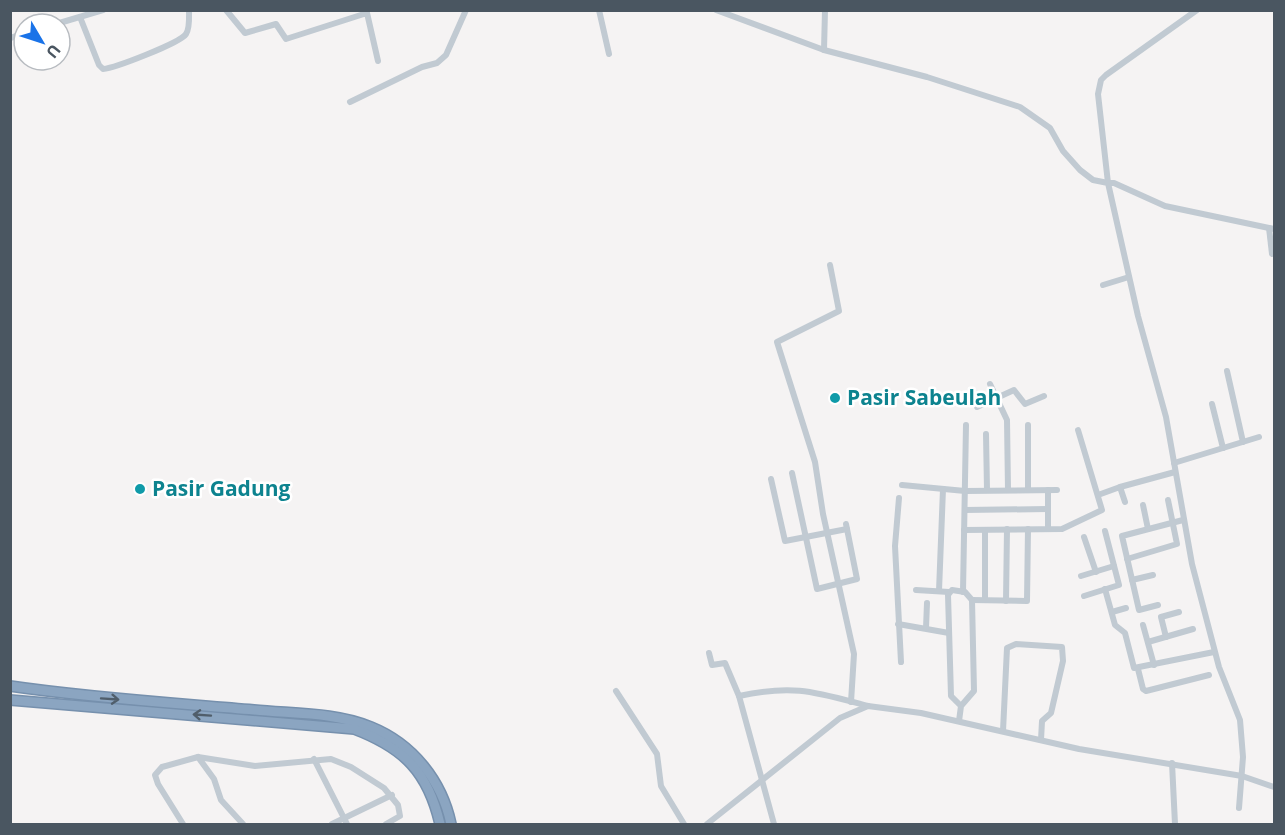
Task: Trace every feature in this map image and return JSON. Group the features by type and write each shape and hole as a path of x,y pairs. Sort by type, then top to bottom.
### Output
{"highway":[{"path":"10,686 85,702"},
{"path":"10,692 85,702 334,725 354,729 385,741 413,765 433,797 440,825"},
{"path":"10,700 85,702 335,718 364,724 389,736 420,761 442,794 451,825"},
{"path":"10,706 85,702"}],"street":[{"path":"72,19 103,10"},
{"path":"80,17 99,65 103,69 129,61 181,38 188,31 189,10"},
{"path":"226,10 245,33 276,24 286,39 367,13 378,61"},
{"path":"350,102 422,67 437,63 451,44 466,10"},
{"path":"600,10 609,54"},
{"path":"716,10 824,50 927,77 1026,110 1050,128 1063,152 1093,180 1114,183 1165,206 1272,228 1272,254"},
{"path":"824,50 825,10"},
{"path":"1197,10 1159,35 1101,80 1098,94 1108,183 1129,277 1166,417 1183,520 1214,652 1240,720 1243,736 1239,808"},
{"path":"830,265 840,311 777,342 815,462 827,533 854,654 850,702"},
{"path":"1103,285 1129,277"},
{"path":"1227,371 1243,442"},
{"path":"990,384 1007,420 1008,490"},
{"path":"977,407 1014,390 1027,404 1044,396"},
{"path":"1212,404 1223,448"},
{"path":"963,592 966,425"},
{"path":"1028,425 1028,490"},
{"path":"964,530 1068,528 1102,510 1078,430"},
{"path":"987,434 987,490"},
{"path":"1174,463 1259,437"},
{"path":"1098,495 1175,472"},
{"path":"771,479 785,541 806,537 827,533 847,526 857,579 817,589 806,537 792,473"},
{"path":"902,485 965,490 1056,490"},
{"path":"1120,487 1125,502"},
{"path":"939,591 943,489"},
{"path":"1048,490 1048,529"},
{"path":"899,498 895,546 901,662"},
{"path":"1127,559 1177,544 1168,500"},
{"path":"1143,505 1148,529"},
{"path":"965,510 1048,509"},
{"path":"1158,605 1139,610 1122,536 1183,520"},
{"path":"1006,601 1007,529"},
{"path":"916,590 963,592 972,600 1027,601 1028,529"},
{"path":"985,530 985,600"},
{"path":"1084,596 1119,585 1105,531"},
{"path":"1084,537 1096,572"},
{"path":"1081,576 1114,566"},
{"path":"1132,580 1153,575"},
{"path":"1105,589 1117,628 1125,633 1133,666 1138,669 1146,691 1209,675"},
{"path":"949,592 951,696 961,706"},
{"path":"959,721 961,706 974,691 972,600"},
{"path":"926,628 927,603"},
{"path":"1112,612 1126,608"},
{"path":"1166,637 1161,617 1179,612"},
{"path":"898,624 949,633"},
{"path":"1143,625 1154,665"},
{"path":"1148,642 1193,629"},
{"path":"1003,731 1007,648 1016,644 1062,647 1063,661 1051,713 1041,723 1041,740"},
{"path":"1138,669 1214,652"},
{"path":"709,653 712,665 725,663 739,696 774,825"},
{"path":"739,696 771,688 803,689 868,706 894,708 1041,740 1242,776 1275,787"},
{"path":"616,691 657,754 661,786 684,825"},
{"path":"707,825 840,718 868,706"},
{"path":"198,757 214,779 221,800 243,825"},
{"path":"183,825 155,775 159,768 198,757 255,766 314,759 344,763 377,782 392,795 400,816 386,825"},
{"path":"314,759 347,825"},
{"path":"1172,763 1175,825"},
{"path":"332,825 392,795"}],"place":[{"name":"Pasir Sabeulah","path":"835,398"},
{"name":"Pasir Gadung","path":"140,489"}]}
